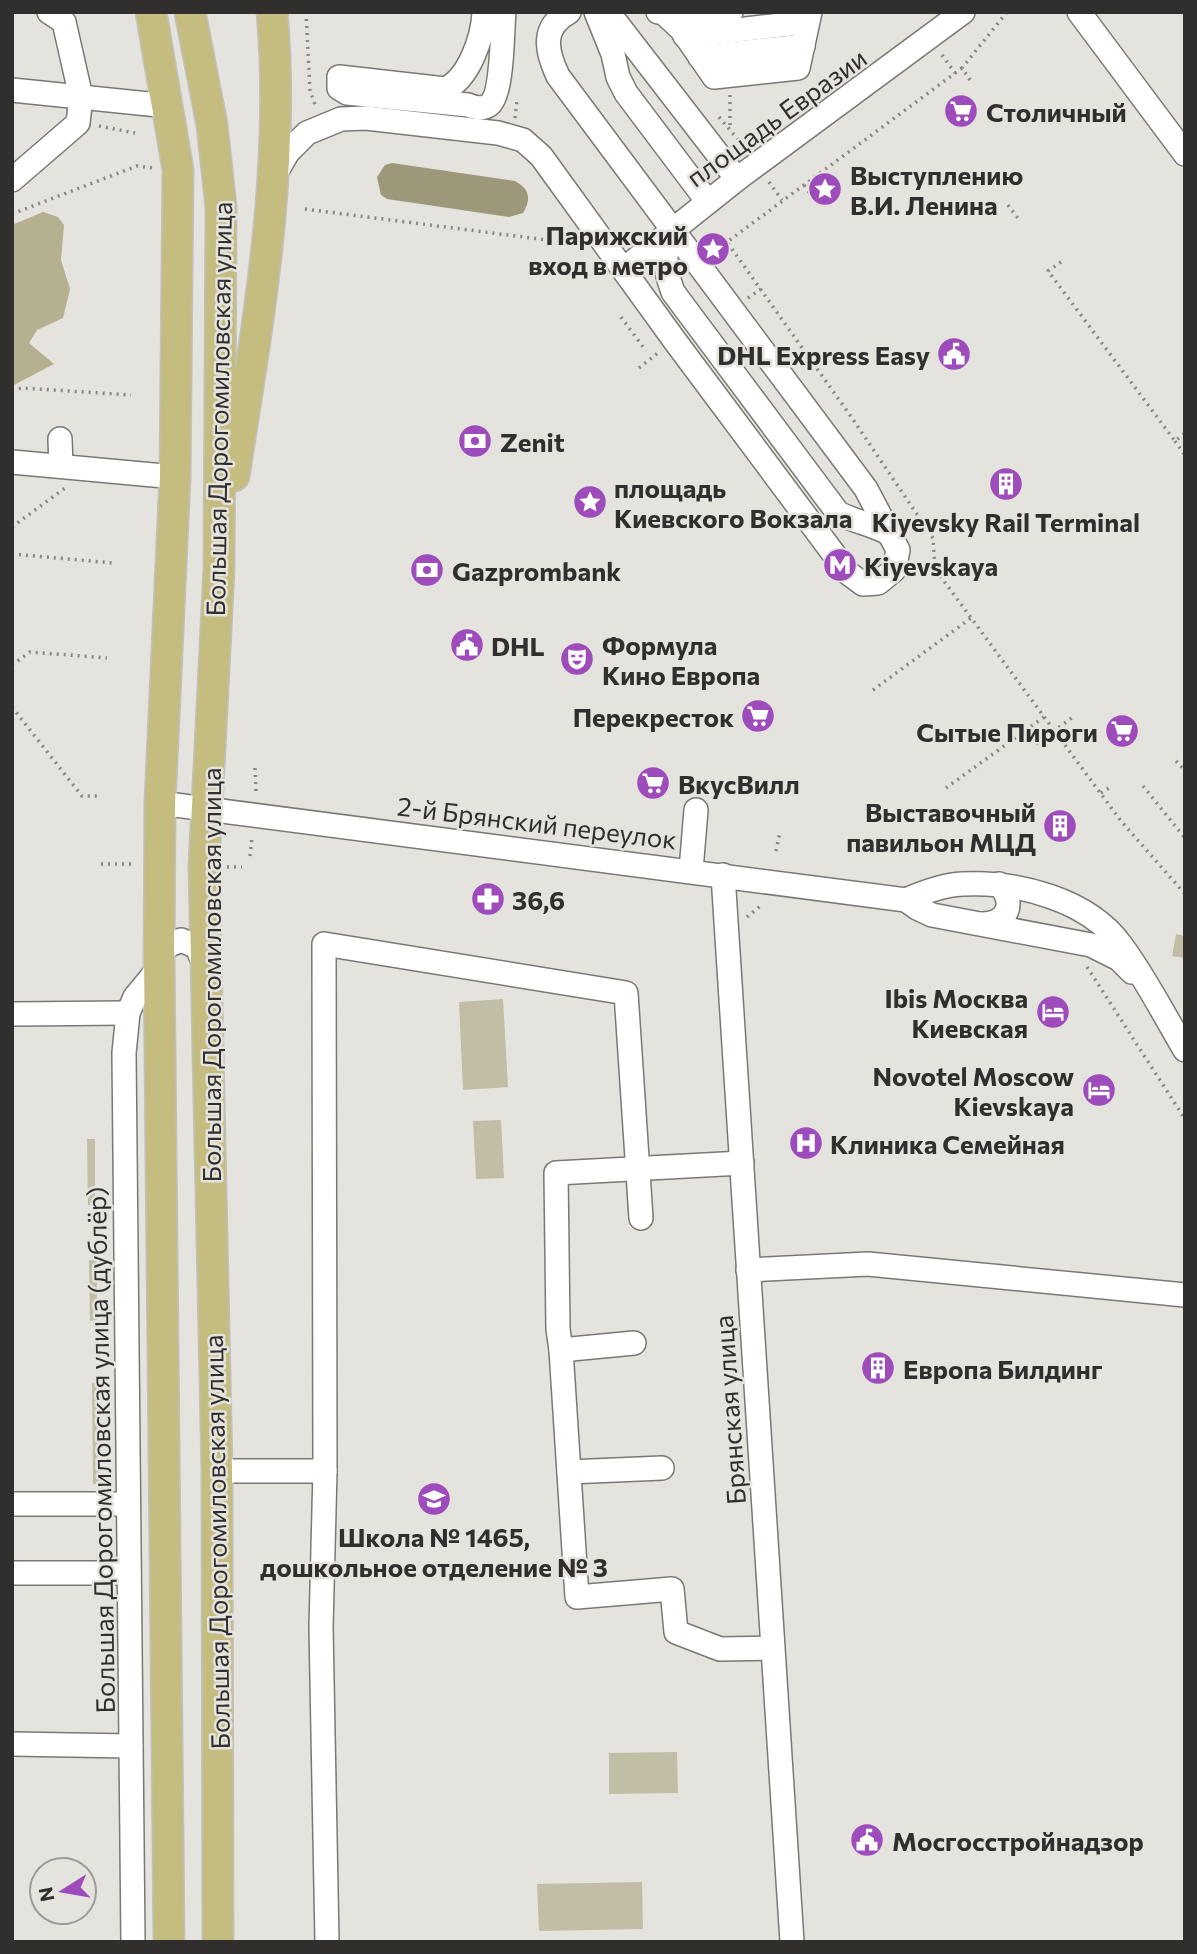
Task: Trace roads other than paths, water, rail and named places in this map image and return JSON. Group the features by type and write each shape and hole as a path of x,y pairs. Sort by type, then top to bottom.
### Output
{"main road":[{"name":"Большая Дорогомиловская улица","path":"151,12 178,170 174,477 160,803 159,962 169,1942"},
{"name":"Большая Дорогомиловская улица","path":"190,12 212,125 221,207 219,569 205,807 205,964 217,1471 218,1942"},
{"path":"219,569 255,349 274,176 276,93 272,12"}],"street":[{"path":"12,180 78,123 81,97 64,22 49,12"},
{"path":"274,176 288,152 307,133 341,119 366,118 498,133 523,140 541,156 848,573 863,584 878,583 894,570 898,550 866,489 558,76 549,57 547,41 553,26 569,12"},
{"path":"596,12 626,93 708,202"},
{"path":"608,12 737,179"},
{"path":"662,13 683,16 731,12"},
{"name":"площадь Евразии","path":"624,269 737,179 963,12"},
{"path":"1079,12 1185,154"},
{"path":"662,13 685,36 700,57 803,46 808,17 685,36"},
{"path":"491,15 485,53 478,72 464,90 468,105 347,93 339,88 339,77 445,89 454,85 472,57 491,15"},
{"path":"12,90 169,106"},
{"path":"673,229 665,253 666,272 673,292 838,513 854,522 875,525 890,534"},
{"path":"60,439 63,477"},
{"path":"12,462 63,477 174,477"},
{"name":"2-й Брянский переулок","path":"160,803 906,900 932,915 1091,945 1118,959 1143,981"},
{"path":"691,870 696,810"},
{"name":"Брянская улица","path":"723,875 792,1942"},
{"name":"2-й Брянский переулок","path":"906,900 928,890 960,884 999,884 1035,892 1072,906 1100,923 1120,943 1143,981"},
{"path":"983,923 993,923 1002,918 1007,910 1009,901 999,884"},
{"path":"159,962 165,947 181,940 197,947 205,964"},
{"path":"327,1942 321,1627 325,1471 324,944 626,993 641,1218"},
{"name":"Большая Дорогомиловская улица (дублёр)","path":"133,1942 124,1053 128,1013 135,997 159,962"},
{"path":"1143,981 1185,1050"},
{"path":"12,1014 128,1013"},
{"path":"742,1163 556,1173 558,1329 577,1597 672,1589 676,1632 720,1649 772,1648"},
{"path":"748,1270 867,1264 1185,1295"},
{"path":"561,1350 634,1342"},
{"path":"569,1472 662,1468"},
{"path":"217,1471 325,1471"},
{"path":"12,1504 128,1504"},
{"path":"12,1573 129,1573"},
{"path":"12,1744 131,1746"}],"place":[{"name":"Столичный","path":"961,111"},
{"name":"Выступлению В.И. Ленина","path":"825,189"},
{"name":"Парижский вход в метро","path":"713,249"},
{"name":"DHL Express Easy","path":"954,354"},
{"name":"Zenit","path":"475,441"},
{"name":"Kiyevsky Rail Terminal","path":"1006,484"},
{"name":"площадь Киевского Вокзала","path":"590,502"},
{"name":"Kiyevskaya","path":"840,565"},
{"name":"Gazprombank","path":"427,570"},
{"name":"DHL","path":"467,645"},
{"name":"Формула Кино Европа","path":"577,659"},
{"name":"Перекресток","path":"758,716"},
{"name":"Сытые Пироги","path":"1122,731"},
{"name":"ВкусВилл","path":"653,783"},
{"name":"Выставочный павильон МЦД","path":"1060,826"},
{"name":"36,6","path":"488,899"},
{"name":"Ibis Москва Киевская","path":"1053,1012"},
{"name":"Novotel Moscow Kievskaya","path":"1099,1090"},
{"name":"Клиника Семейная","path":"806,1143"},
{"name":"Европа Билдинг","path":"878,1368"},
{"name":"Школа № 1465, дошкольное отделение № 3","path":"434,1499"},
{"name":"Мосгосстройнадзор","path":"867,1840"}]}
